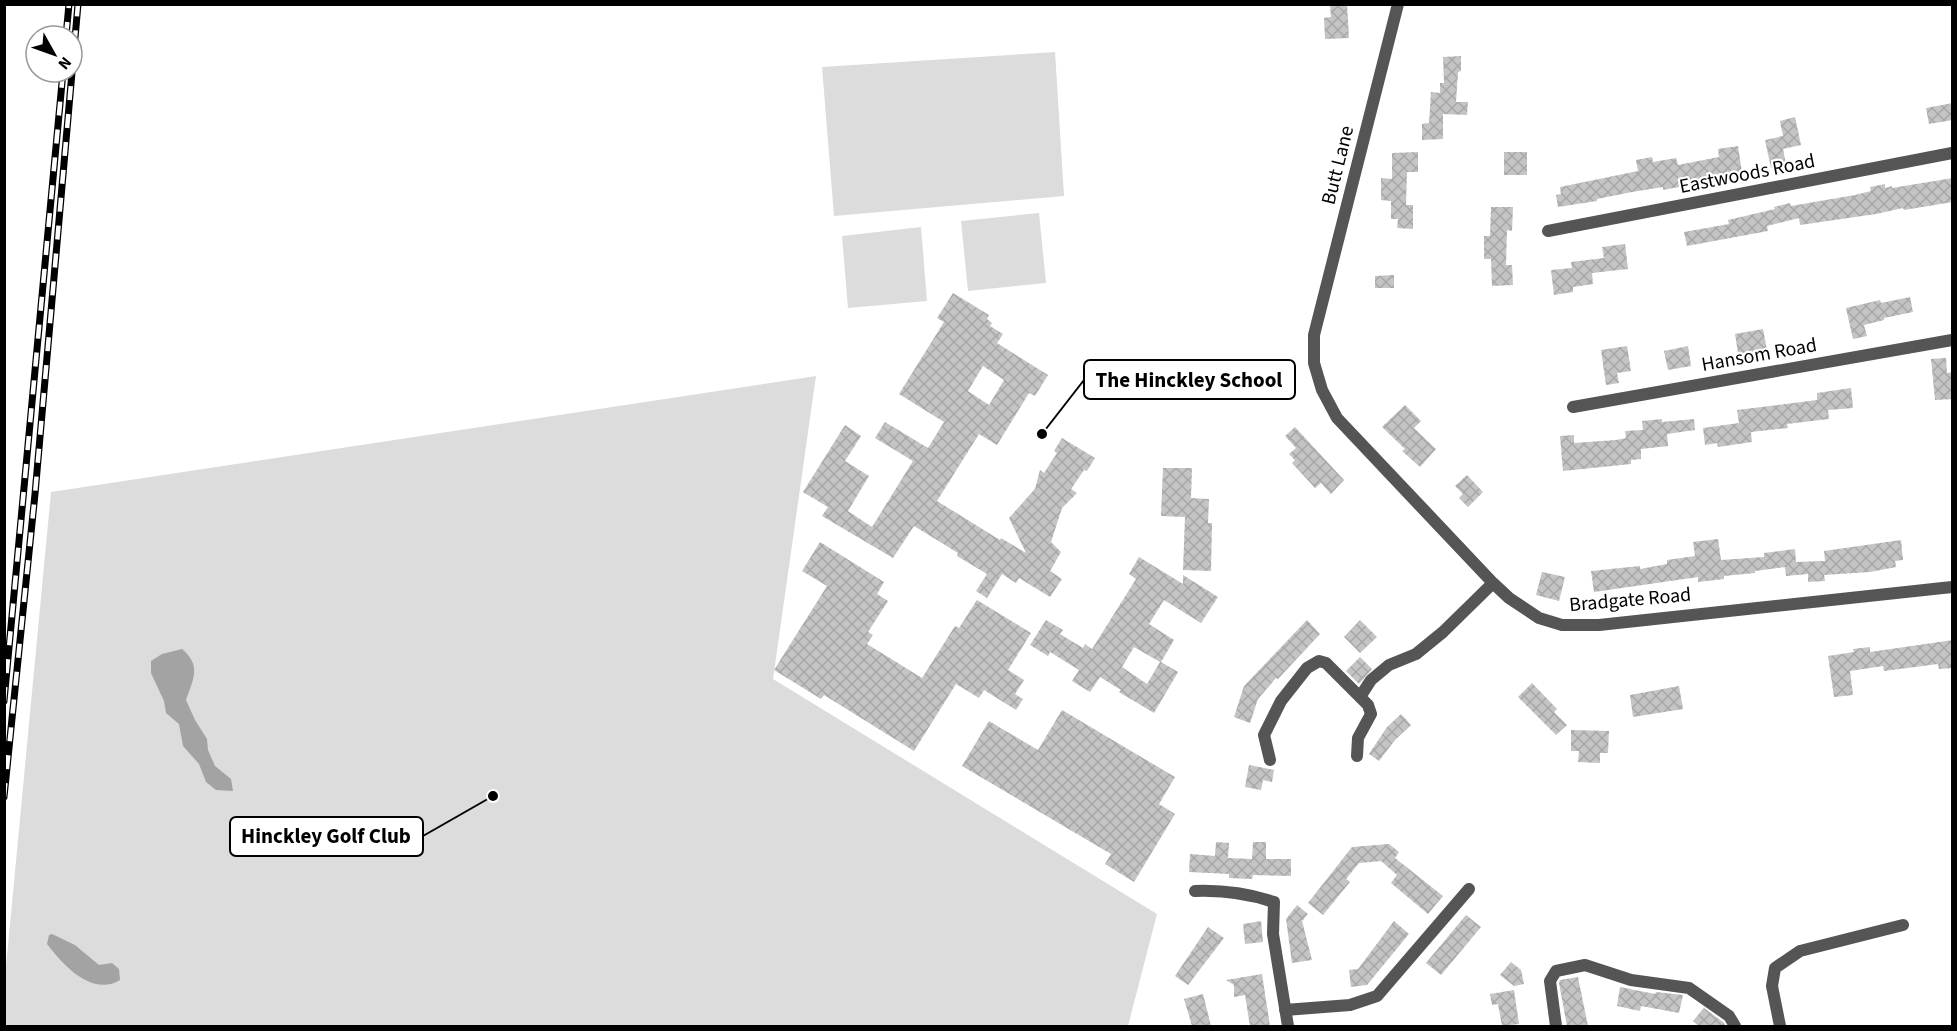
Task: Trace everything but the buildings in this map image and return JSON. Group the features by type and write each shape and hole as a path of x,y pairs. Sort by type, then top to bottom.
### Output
{"street":[{"name":"Butt Lane","path":"1314,335 1398,4"},
{"name":"Eastwoods Road","path":"1548,231 1953,153"},
{"name":"Bradgate Road","path":"1314,335 1314,363 1322,390 1337,418 1492,583 1509,598 1539,618 1574,626 1953,587"},
{"name":"Hansom Road","path":"1573,407 1953,340"},
{"path":"1360,697 1371,680 1389,665 1416,654 1443,632 1492,583"},
{"path":"1270,760 1264,735 1281,701 1307,668 1319,661 1326,663 1368,705 1371,714 1358,738 1357,756"},
{"path":"1286,1010 1350,1005 1377,996 1469,889"},
{"path":"1195,891 1224,890 1274,902 1273,934 1288,1026"},
{"path":"1780,1026 1772,986 1775,968 1800,951 1903,925"},
{"path":"1556,1026 1550,981 1556,971 1585,965 1631,980 1689,988 1729,1016 1735,1026"}],"shaded area":[{"path":"1055,52 1064,196 834,216 822,67"},
{"path":"1039,213 1046,283 968,291 961,221"},
{"path":"921,227 927,301 848,308 842,236"},
{"path":"816,376 773,679 1157,914 1128,1026 5,1026 5,977 51,492"},
{"path":"182,649 194,667 193,679 186,700 207,739 208,750 215,766 231,779 233,791 216,790 206,782 199,764 183,746 179,724 166,713 164,701 151,673 151,661 162,654"},
{"path":"52,934 75,945 99,965 112,963 119,969 120,980 109,984 99,984 89,982 79,976 61,961 47,944 49,935"}],"railway":[{"path":"67,24 69,4"},
{"path":"4,797 35,494 78,4"},
{"path":"4,701 62,84"}],"place":[{"name":"The Hinckley School","path":"1042,434"},
{"name":"Hinckley Golf Club","path":"493,796"}]}
